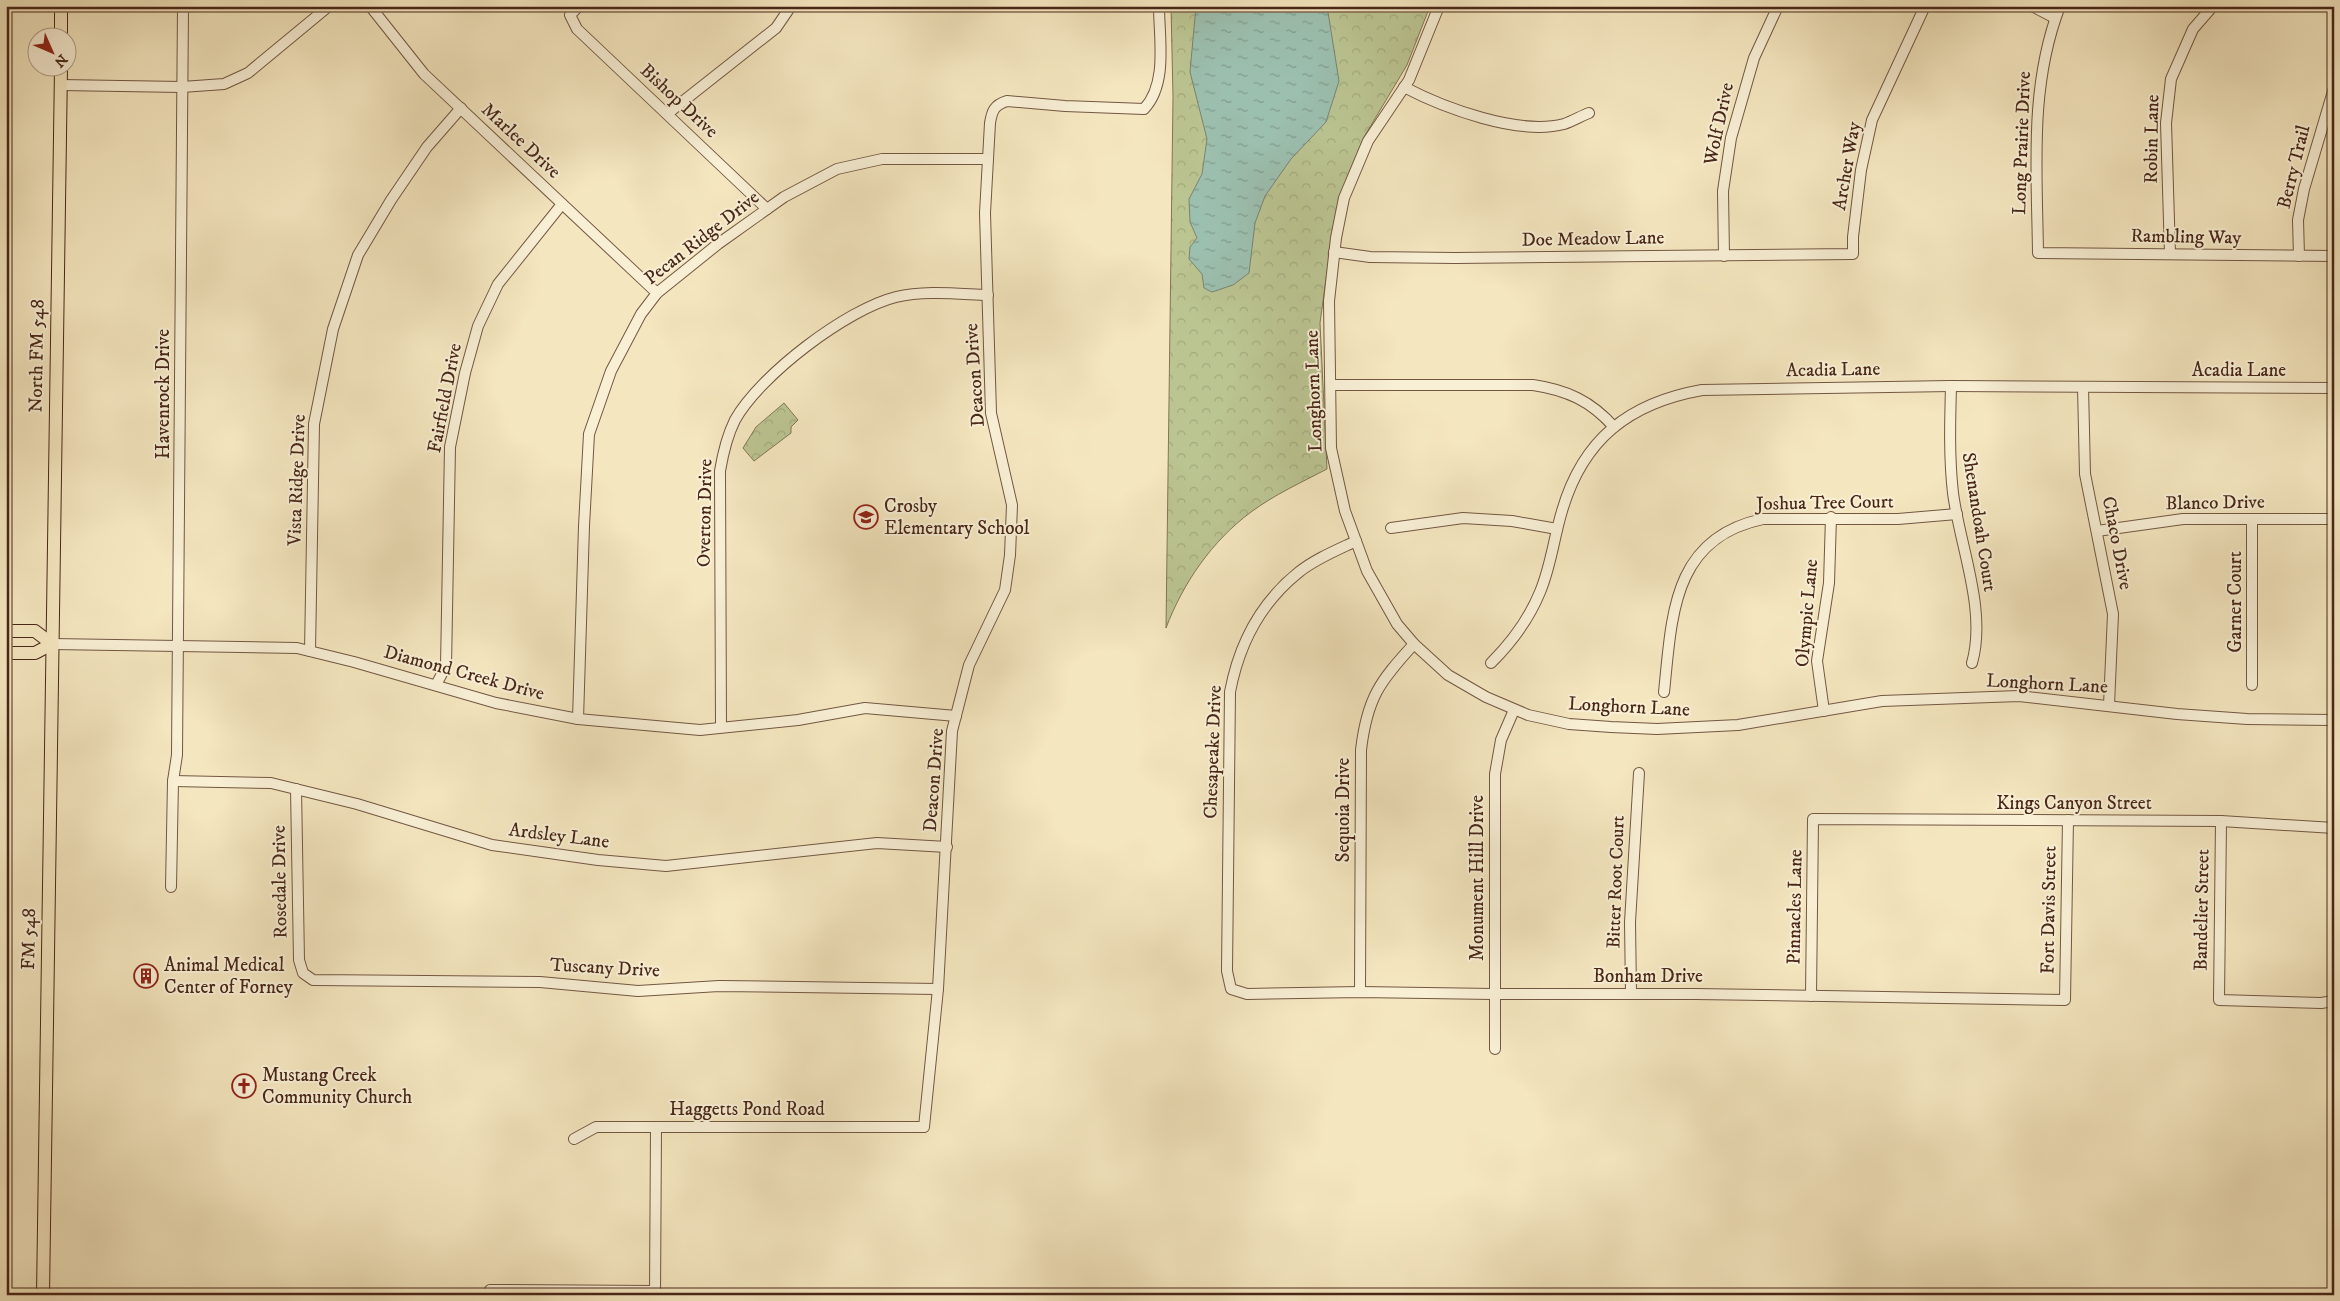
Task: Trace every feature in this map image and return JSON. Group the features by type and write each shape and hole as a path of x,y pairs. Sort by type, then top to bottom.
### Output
{"main road":[{"path":"61,6 61,28"},
{"name":"North FM 548","path":"52,644 60,78"},
{"path":"6,631 35,631 52,644 35,653 6,653"},
{"name":"FM 548","path":"43,1295 52,644"}],"street":[{"name":"Havenrock Drive","path":"171,887 173,781 178,755 183,6"},
{"path":"60,84 182,87 224,84 248,73 329,6"},
{"name":"Marlee Drive","path":"370,6 424,74 657,292"},
{"name":"Bishop Drive","path":"579,6 570,15 577,29 767,209"},
{"path":"667,114 776,28 791,6"},
{"name":"Deacon Drive","path":"924,1127 938,989 952,732 969,665 1005,590 1010,555 1012,506 991,413 985,213 992,111 998,104 1007,101 1065,106 1144,109 1151,102 1156,90 1160,70 1158,6"},
{"name":"Longhorn Lane","path":"1439,6 1424,47 1404,87 1368,141 1344,198 1334,252 1329,301 1331,448 1345,511 1367,571 1385,605 1397,624 1414,644 1461,684 1514,710 1569,724 1657,729 1738,725 1882,701 2019,696 2177,714 2247,719 2334,720"},
{"name":"Wolf Drive","path":"1724,256 1723,191 1731,138 1754,58 1778,6"},
{"name":"Archer Way","path":"1853,254 1852,237 1860,170 1872,120 1925,6"},
{"path":"2032,6 2055,18"},
{"name":"Long Prairie Drive","path":"2038,253 2036,130 2040,72 2048,35 2060,6"},
{"name":"Robin Lane","path":"2170,254 2166,123 2171,79 2193,28 2213,6"},
{"path":"1404,87 1434,103 1462,113 1524,126 1563,124 1589,113"},
{"name":"Berry Trail","path":"2299,256 2298,220 2304,189 2330,111 2334,88"},
{"name":"Vista Ridge Drive","path":"310,651 314,424 333,329 358,255 391,200 428,147 461,108"},
{"name":"Pecan Ridge Drive","path":"578,719 589,434 611,371 641,314 657,292 784,197 837,169 882,159 988,159"},
{"name":"Fairfield Drive","path":"436,685 446,666 450,447 465,373 478,326 498,284 562,204"},
{"name":"Doe Meadow Lane","path":"1334,252 1370,257 1455,258 1853,254"},
{"name":"Rambling Way","path":"2038,253 2334,256"},
{"name":"Overton Drive","path":"721,727 720,470 726,442 736,419 755,393 789,361 855,313 876,303 898,296 988,295"},
{"path":"1331,385 1533,385 1547,387 1575,396 1586,402 1614,427"},
{"name":"Acadia Lane","path":"1491,663 1517,634 1530,614 1541,590 1570,486 1579,467 1603,435 1625,418 1662,400 1702,390 1950,386 2334,388"},
{"name":"Shenandoah Court","path":"1950,386 1950,456 1957,514 1976,616 1976,648 1972,663"},
{"name":"Chaco Drive","path":"2084,387 2085,474 2113,614 2109,705"},
{"name":"Joshua Tree Court","path":"1664,692 1672,617 1685,574 1701,552 1721,536 1743,523 1783,518 1898,518 1957,514"},
{"name":"Olympic Lane","path":"1824,711 1817,661 1829,583 1831,517"},
{"path":"1390,528 1463,518 1512,520 1557,529"},
{"name":"Garner Court","path":"2252,519 2252,685"},
{"name":"Blanco Drive","path":"2097,531 2169,520 2334,519"},
{"name":"Chesapeake Drive","path":"1231,989 1227,971 1230,692 1236,663 1246,636 1260,612 1277,592 1299,571 1356,541"},
{"name":"Diamond Creek Drive","path":"52,644 297,648 496,703 578,719 700,730 798,720 864,708 956,716"},
{"name":"Sequoia Drive","path":"1360,992 1361,750 1364,726 1377,687 1414,644"},
{"name":"Monument Hill Drive","path":"1495,1049 1495,774 1501,740 1514,710"},
{"name":"Bitter Root Court","path":"1631,993 1630,922 1639,773"},
{"name":"Ardsley Lane","path":"173,781 271,783 357,804 492,845 598,860 666,866 877,844 947,848"},
{"name":"Rosedale Drive","path":"296,789 299,960 303,973"},
{"name":"Kings Canyon Street","path":"1813,819 2221,821 2334,828"},
{"name":"Pinnacles Lane","path":"1811,996 1813,819"},
{"name":"Fort Davis Street","path":"2065,1000 2068,820"},
{"name":"Bandelier Street","path":"2221,821 2219,1000 2334,1001"},
{"name":"Tuscany Drive","path":"303,973 313,980 540,982 638,991 719,986 938,989"},
{"name":"Bonham Drive","path":"1231,989 1247,994 1360,992 1494,994 1631,993 2065,1000"},
{"name":"Haggetts Pond Road","path":"574,1139 596,1127 924,1127"},
{"path":"490,1292 655,1293 656,1127"}],"green space":[{"path":"1171,6 1430,6 1407,65 1364,137 1346,180 1334,221 1320,323 1327,469 1288,489 1237,523 1200,564 1181,595 1166,628 1173,97"},
{"path":"784,403 798,420 791,427 791,433 754,461 743,448 756,427"}],"water":[{"path":"1196,6 1327,6 1339,81 1326,122 1291,159 1265,196 1255,223 1249,273 1233,285 1212,292 1204,288 1202,274 1189,259 1190,247 1197,238 1190,222 1189,199 1202,174 1207,139 1190,72"}],"place":[{"name":"Crosby Elementary School","path":"866,517"},
{"name":"Animal Medical Center of Forney","path":"146,976"},
{"name":"Mustang Creek Community Church","path":"244,1086"}]}
